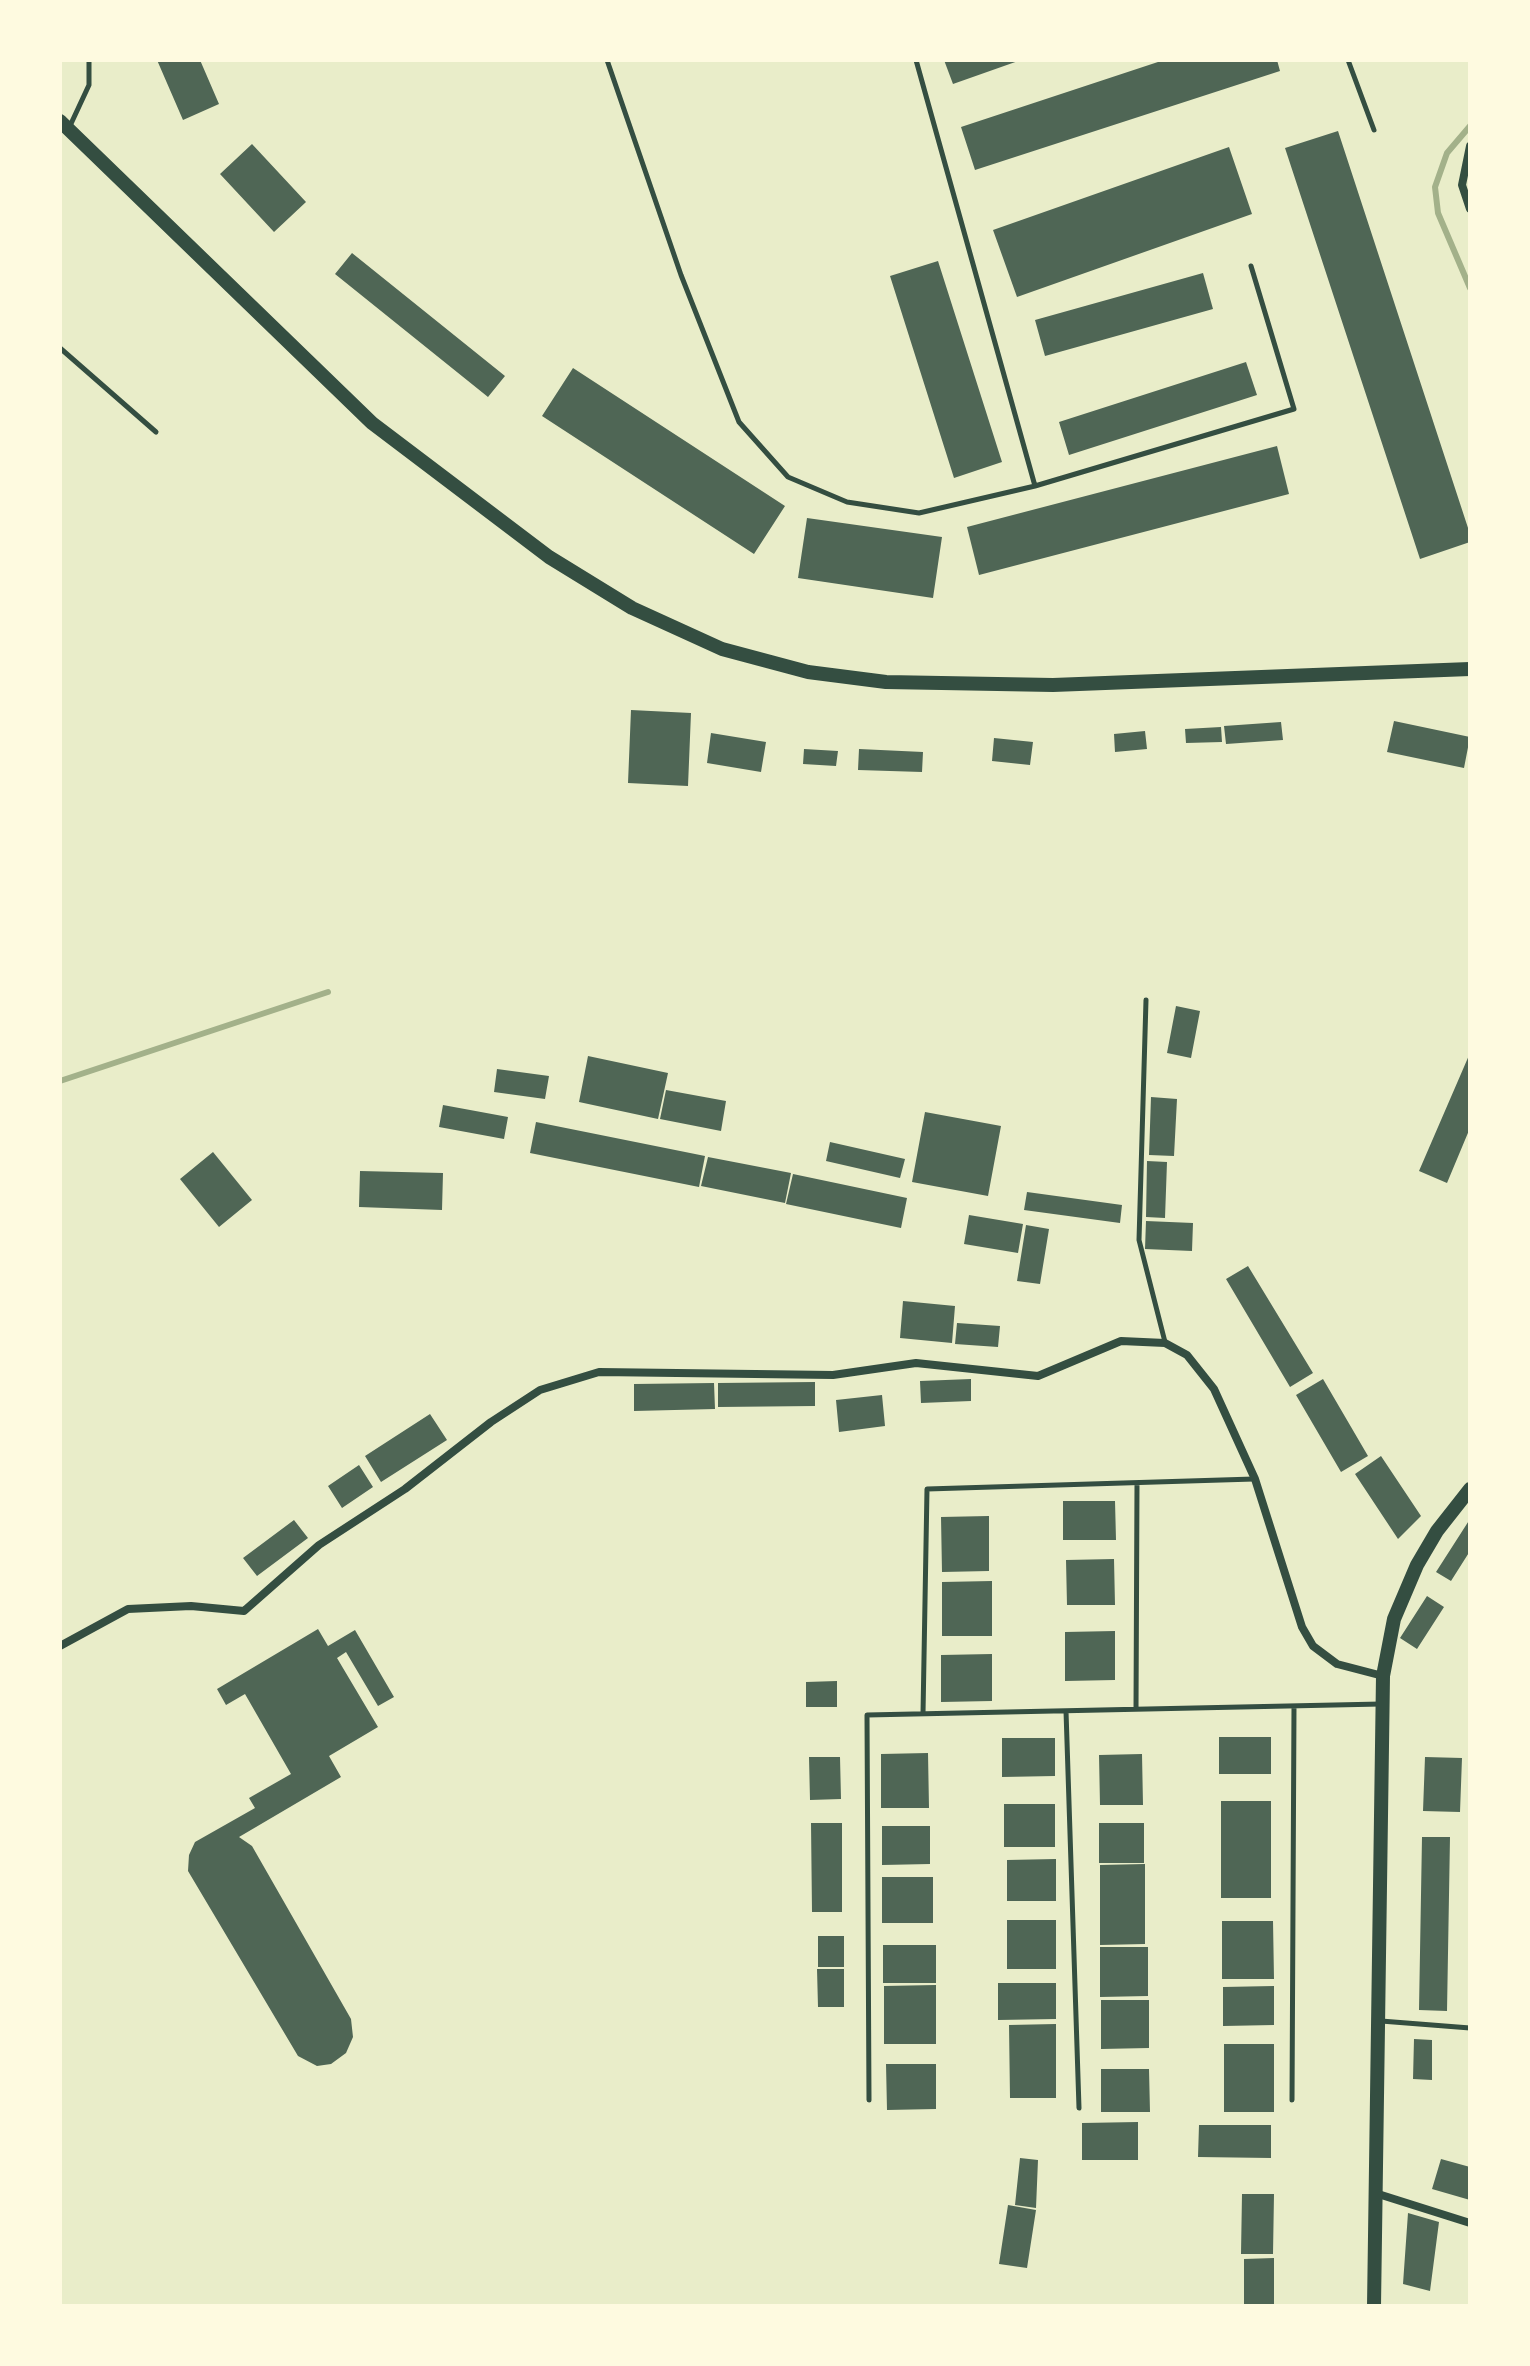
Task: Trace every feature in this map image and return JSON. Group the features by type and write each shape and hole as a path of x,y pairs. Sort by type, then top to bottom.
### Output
{"main road":[{"path":"64,125 372,423 422,463 549,557 632,608 722,649 808,672 886,682 1053,685 1470,669"},
{"path":"1374,2306 1383,1676 1394,1619 1417,1565 1437,1531 1470,1489"}],"street":[{"path":"1470,146 1462,185 1470,209"},
{"path":"60,1646 128,1609 191,1606 244,1611 319,1545 405,1489 491,1422 540,1390 599,1372 833,1375 916,1363 1038,1376 1121,1341 1165,1343 1187,1355 1214,1389 1255,1479 1302,1627 1313,1646 1337,1664 1383,1676"},
{"path":"1374,2193 1470,2223"}],"lane":[{"path":"64,125 89,85 89,60"},
{"path":"607,60 681,275 739,422 788,477 847,502 919,513 1035,486 1294,409 1251,266"},
{"path":"916,60 1035,486"},
{"path":"1348,60 1374,130"},
{"path":"60,348 156,432"},
{"path":"1146,1000 1139,1240 1165,1343"},
{"path":"923,1714 927,1489 1255,1479"},
{"path":"1136,1709 1137,1483"},
{"path":"869,2100 867,1715 1381,1704"},
{"path":"1292,2100 1294,1706"},
{"path":"1066,1711 1079,2108"},
{"path":"1376,2020 1470,2028"}],"building":[{"path":"157,60 200,60 219,104 183,120"},
{"path":"944,60 1021,60 953,84"},
{"path":"1164,60 1277,60 1280,71 975,170 961,127"},
{"path":"1338,131 1470,534 1470,542 1420,559 1285,148"},
{"path":"252,144 306,202 274,232 220,174"},
{"path":"1229,147 1252,214 1017,297 993,230"},
{"path":"352,253 505,376 488,397 335,274"},
{"path":"938,261 1002,462 954,478 890,276"},
{"path":"1203,273 1213,309 1045,356 1035,320"},
{"path":"1246,362 1257,395 1069,455 1059,422"},
{"path":"573,368 785,506 754,554 542,416"},
{"path":"1277,446 1289,494 979,575 967,527"},
{"path":"807,518 942,537 933,598 798,578"},
{"path":"631,710 691,713 688,786 628,783"},
{"path":"1394,721 1470,737 1464,768 1387,752"},
{"path":"1281,722 1283,740 1226,744 1224,726"},
{"path":"1221,727 1222,742 1186,743 1185,729"},
{"path":"1145,731 1147,749 1115,752 1114,734"},
{"path":"711,733 766,742 761,772 707,763"},
{"path":"994,738 1033,742 1030,765 992,761"},
{"path":"804,749 838,751 836,766 803,764"},
{"path":"859,749 923,752 922,772 858,770"},
{"path":"1176,1006 1200,1011 1191,1058 1167,1053"},
{"path":"1470,1053 1470,1128 1447,1183 1419,1171"},
{"path":"588,1056 668,1073 658,1119 579,1102"},
{"path":"497,1069 549,1076 545,1099 494,1092"},
{"path":"666,1090 726,1101 721,1131 660,1119"},
{"path":"1151,1097 1177,1099 1174,1156 1149,1155"},
{"path":"443,1105 508,1117 504,1139 439,1127"},
{"path":"925,1112 1001,1126 988,1196 912,1182"},
{"path":"536,1122 705,1156 699,1187 530,1153"},
{"path":"830,1142 905,1159 900,1178 826,1161"},
{"path":"213,1152 252,1200 219,1227 180,1179"},
{"path":"708,1157 791,1173 785,1203 701,1186"},
{"path":"1147,1161 1167,1162 1165,1218 1146,1217"},
{"path":"360,1171 443,1173 442,1210 359,1207"},
{"path":"793,1174 907,1198 901,1228 786,1204"},
{"path":"1027,1192 1122,1205 1120,1223 1024,1210"},
{"path":"969,1215 1023,1224 1018,1253 964,1244"},
{"path":"1146,1221 1193,1223 1192,1251 1145,1249"},
{"path":"1026,1225 1049,1229 1040,1284 1017,1281"},
{"path":"1248,1266 1313,1373 1290,1387 1226,1279"},
{"path":"903,1301 955,1306 952,1343 900,1338"},
{"path":"957,1323 1000,1326 998,1347 955,1344"},
{"path":"971,1379 971,1401 921,1403 920,1381"},
{"path":"1323,1379 1368,1456 1341,1472 1296,1395"},
{"path":"815,1382 815,1406 718,1407 718,1383"},
{"path":"714,1383 715,1409 634,1411 634,1384"},
{"path":"882,1395 885,1426 839,1432 836,1400"},
{"path":"430,1414 447,1440 381,1482 365,1456"},
{"path":"1381,1456 1421,1516 1398,1539 1355,1474"},
{"path":"359,1465 373,1487 342,1508 328,1486"},
{"path":"1063,1501 1115,1501 1116,1540 1063,1540"},
{"path":"989,1516 989,1571 942,1572 941,1517"},
{"path":"1470,1519 1470,1551 1451,1581 1436,1572"},
{"path":"294,1520 308,1538 257,1576 243,1558"},
{"path":"1114,1559 1115,1605 1067,1605 1066,1560"},
{"path":"992,1581 992,1636 942,1636 942,1582"},
{"path":"1427,1596 1444,1607 1417,1649 1400,1638"},
{"path":"318,1629 328,1646 355,1630 394,1697 378,1706 346,1652 337,1658 378,1727 329,1756 341,1777 239,1837 252,1846 351,2019 353,2037 346,2053 331,2064 317,2066 298,2056 188,1871 189,1855 195,1842 255,1808 249,1798 291,1774 245,1694 226,1705 217,1689"},
{"path":"1115,1631 1115,1680 1065,1681 1065,1632"},
{"path":"992,1654 992,1701 941,1702 941,1655"},
{"path":"837,1681 837,1707 806,1707 806,1682"},
{"path":"1219,1737 1271,1737 1271,1774 1219,1774"},
{"path":"1002,1738 1055,1738 1055,1776 1002,1777"},
{"path":"928,1753 929,1808 881,1808 881,1754"},
{"path":"1142,1754 1143,1805 1100,1805 1099,1755"},
{"path":"809,1757 840,1757 841,1799 810,1800"},
{"path":"1425,1757 1462,1758 1460,1812 1423,1811"},
{"path":"1221,1801 1271,1801 1271,1898 1221,1898"},
{"path":"1004,1804 1055,1804 1055,1847 1004,1847"},
{"path":"811,1823 842,1823 842,1912 812,1912"},
{"path":"1099,1823 1144,1823 1144,1863 1099,1863"},
{"path":"882,1826 930,1826 930,1864 882,1865"},
{"path":"1422,1837 1450,1837 1447,2011 1419,2010"},
{"path":"1056,1859 1056,1901 1007,1901 1007,1860"},
{"path":"1145,1864 1145,1944 1100,1945 1100,1865"},
{"path":"882,1877 933,1877 933,1923 882,1923"},
{"path":"1007,1920 1056,1920 1056,1969 1007,1969"},
{"path":"1222,1921 1273,1921 1274,1979 1222,1979"},
{"path":"818,1936 844,1936 844,1967 818,1967"},
{"path":"883,1945 936,1945 936,1983 883,1983"},
{"path":"1100,1947 1148,1947 1148,1996 1100,1997"},
{"path":"817,1969 844,1969 844,2007 818,2007"},
{"path":"998,1983 1056,1983 1056,2019 998,2020"},
{"path":"936,1985 936,2044 884,2044 884,1986"},
{"path":"1274,1986 1274,2025 1223,2026 1223,1987"},
{"path":"1101,2000 1149,2000 1149,2048 1101,2049"},
{"path":"1056,2024 1056,2098 1010,2098 1009,2025"},
{"path":"1414,2039 1432,2040 1432,2080 1413,2079"},
{"path":"1224,2044 1274,2044 1274,2112 1224,2112"},
{"path":"886,2064 936,2064 936,2109 887,2110"},
{"path":"1101,2069 1149,2069 1150,2112 1101,2112"},
{"path":"1138,2122 1138,2160 1082,2160 1082,2123"},
{"path":"1199,2125 1271,2125 1271,2158 1198,2157"},
{"path":"1020,2158 1038,2160 1036,2208 1015,2205"},
{"path":"1441,2159 1470,2167 1470,2200 1432,2189"},
{"path":"1242,2194 1274,2194 1273,2254 1241,2254"},
{"path":"1008,2205 1036,2210 1027,2268 999,2264"},
{"path":"1408,2213 1439,2222 1430,2291 1403,2284"},
{"path":"1274,2258 1274,2306 1244,2306 1244,2259"}],"waterway":[{"path":"1470,126 1447,153 1435,187 1438,213 1470,288"},
{"path":"60,1081 328,992"}]}
